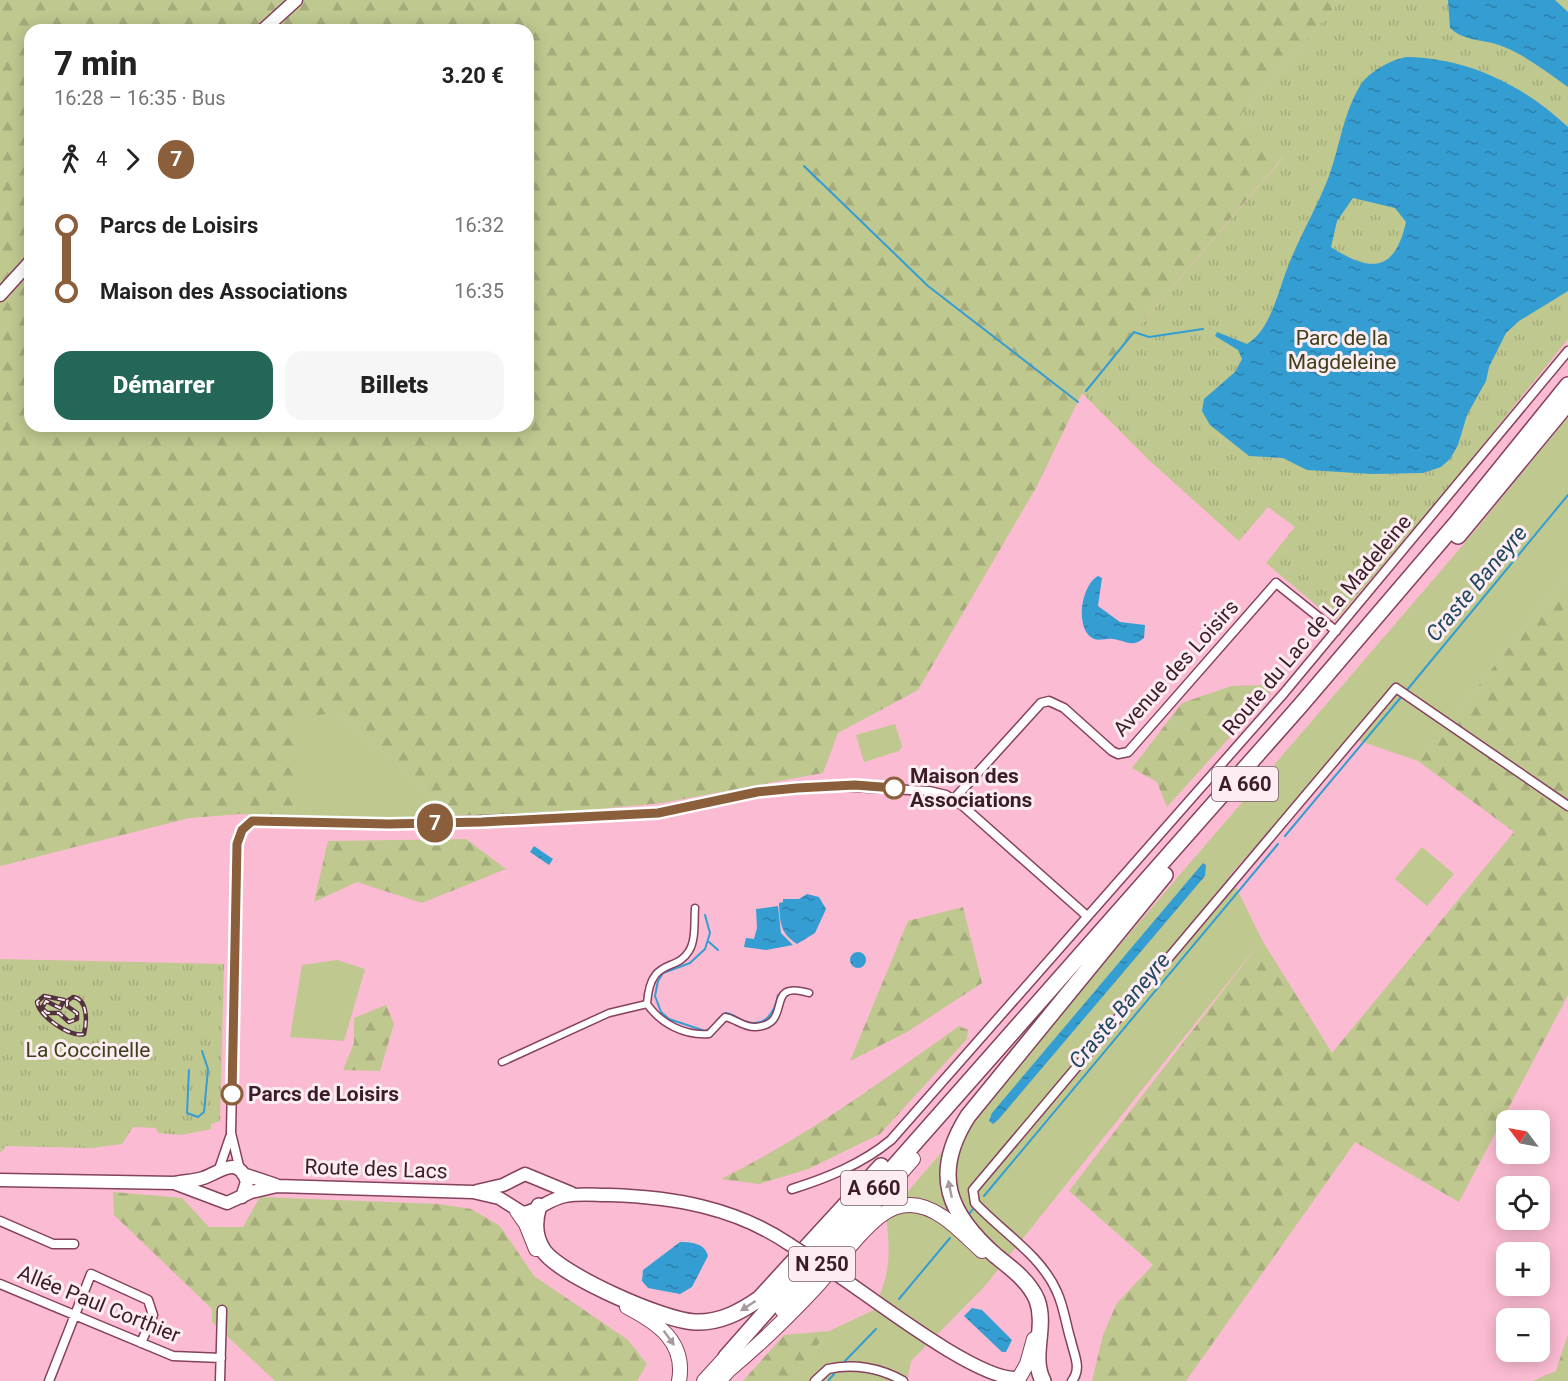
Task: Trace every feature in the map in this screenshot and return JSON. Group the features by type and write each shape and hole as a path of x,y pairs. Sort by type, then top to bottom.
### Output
{"highway":[{"name":"A 660","path":"728,1363 1023,1019 1307,697 1458,521 1568,385"},
{"name":"A 660","path":"913,1160 1393,614 1568,402"},
{"path":"1042,1381 1037,1362 1041,1328 1036,1299 1026,1283 972,1233 958,1214 950,1192 947,1170 949,1156 968,1116 1036,1031 1090,970 1165,875"},
{"path":"539,1206 536,1221 538,1239 545,1253 560,1266 663,1317 697,1323 730,1316 743,1310 770,1288 959,1082 1023,1019"},
{"name":"N 250","path":"704,1381 728,1363 913,1160"},
{"path":"728,1363 777,1327 878,1217 892,1208 910,1205 927,1209 948,1221 1010,1275 1030,1298 1035,1319 1034,1339 1027,1365 1016,1379"},
{"path":"513,1208 526,1224 536,1251 549,1266 650,1319 663,1329 678,1351 681,1369 679,1381"},
{"name":"N 250","path":"719,1381 728,1363"}],"main road":[{"path":"270,24 296,0"},
{"path":"0,295 24,269"},
{"name":"Route des Lacs","path":"0,1180 174,1183 198,1180 227,1166 278,1186"},
{"path":"216,1197 211,1187 217,1171"},
{"path":"241,1172 247,1187 242,1197"},
{"name":"Route des Lacs","path":"473,1192 509,1182 525,1174 540,1182 579,1194"},
{"path":"509,1182 506,1193 513,1208"},
{"path":"539,1206 544,1194 540,1182"},
{"name":"Route des Lacs","path":"174,1183 227,1203 278,1186 473,1192 499,1198 513,1208 529,1212 554,1198 579,1194 635,1196 700,1205 746,1221 789,1244 972,1365 1005,1378 1032,1377 1042,1381"},
{"name":"Route des Lacs","path":"972,1365 987,1381"}],"street":[{"name":"Route du Lac de La Madeleine","path":"792,1189 830,1176 865,1159 891,1140 1336,631 1568,351"},
{"name":"Avenue des Loisirs","path":"954,799 1041,703 1049,701 1064,708 1112,751 1118,754 1128,752 1276,583 1336,631"},
{"path":"1072,1381 1077,1373 1077,1363 1057,1292 1041,1266 975,1203 974,1190 1396,688 1568,806"},
{"path":"241,1172 231,1133 237,844 242,830 252,821 471,823 658,813 765,791 825,786 919,789 943,793 954,799 1087,916"},
{"path":"695,908 692,945 688,953 661,969 655,975 648,990 647,1004 662,1021 696,1035 709,1034 725,1017 744,1026 762,1026 776,1016 783,994 787,990 792,988 809,993"},
{"path":"502,1062 609,1013 647,1004"},
{"path":"217,1171 231,1133"},
{"path":"0,1221 53,1244 74,1244"},
{"path":"49,1381 91,1274 148,1300 153,1315 141,1343"},
{"name":"Allée Paul Corthier","path":"0,1284 177,1357 221,1358"},
{"path":"220,1381 222,1310"},
{"path":"815,1381 825,1370 831,1368 869,1368 888,1372 903,1381"}],"green space":[{"path":"0,0 1341,0 1241,115 1283,157 1082,393 1037,486 918,690 838,733 823,773 662,803 464,822 338,713 299,717 294,816 239,814 188,818 0,866"},
{"name":"Parc de la Magdeleine","path":"1341,0 1568,0 1568,339 1442,496 1335,621 1266,563 1295,527 1268,507 1239,541 1151,462 1082,393 1283,158 1241,115"},
{"path":"1568,417 1568,574 1418,761 1351,738 1230,875 1262,940 984,1287 911,1361 907,1381 788,1381 829,1331 874,1310 888,1264 886,1217 1469,538"},
{"path":"1568,574 1568,995 1507,1110 1496,1110 1496,1132 1459,1202 1355,1142 1186,1381 1092,1381 1103,1335 1117,1303 1153,1265 1069,1191 1262,940 1332,1053 1514,832 1418,761"},
{"path":"1277,685 1167,807 1157,782 1132,768 1182,703 1231,686"},
{"path":"338,713 464,822 239,814 189,818 4,865 0,844 181,714"},
{"path":"895,724 902,746 899,751 864,762 856,735"},
{"path":"466,839 506,869 422,903 357,882 314,902 328,841"},
{"path":"1422,847 1454,874 1427,906 1395,879"},
{"path":"963,907 982,983 907,1032 850,1061 908,921"},
{"name":"La Coccinelle","path":"0,959 224,964 220,1121 211,1124 211,1129 181,1135 158,1133 156,1128 133,1127 122,1144 92,1148 6,1146 0,1153"},
{"path":"337,960 365,969 344,1041 290,1037 302,965"},
{"path":"386,1005 394,1024 380,1071 343,1070 354,1043 354,1018"},
{"path":"959,1026 968,1030 967,1039 880,1134 808,1169 759,1184 721,1179 813,1127"},
{"path":"113,1192 182,1198 209,1227 243,1227 260,1197 439,1204 471,1209 500,1226 534,1276 628,1340 647,1364 637,1381 275,1381 212,1322 212,1309 114,1215"},
{"path":"829,1331 788,1381 743,1381 784,1335"},
{"path":"1568,1334 1568,1381 1532,1381 1556,1371"}],"water":[{"path":"1448,0 1555,0 1568,12 1568,87 1517,53 1492,43 1467,38 1455,32 1450,28"},
{"path":"1406,57 1451,62 1493,77 1532,98 1568,127 1568,291 1519,321 1506,333 1489,367 1486,381 1467,415 1458,445 1450,459 1441,467 1423,473 1372,474 1307,470 1283,458 1249,456 1210,425 1202,411 1204,399 1235,372 1242,359 1238,350 1215,336 1217,332 1247,344 1262,330 1329,176 1354,97 1368,76 1380,67","holes":["1353,198 1395,208 1406,222 1395,251 1388,259 1369,264 1331,247 1337,221"]},
{"path":"1098,576 1102,578 1098,606 1120,622 1145,625 1144,638 1140,641 1129,643 1113,639 1096,640 1088,634 1084,627 1082,608 1087,588"},
{"path":"534,846 553,859 549,865 530,852"},
{"path":"1203,863 1206,865 1205,876 998,1120 993,1124 989,1121 992,1113"},
{"path":"807,894 819,897 826,909 815,933 797,944 787,936 782,927 779,903 783,902 783,899 799,899"},
{"path":"778,906 781,933 793,945 766,950 744,947 746,938 754,939 757,928 756,909"},
{"path":"858,952 864,954 866,960 864,966 858,968 852,966 850,960 852,954"},
{"path":"680,1242 701,1246 708,1256 692,1287 680,1294 648,1288 642,1281 643,1270"},
{"path":"972,1308 982,1310 1012,1340 1006,1352 1002,1352 964,1316"}],"waterway":[{"path":"819,181 804,166 928,286 1078,402"},
{"path":"1086,391 1134,332 1149,337 1203,329"},
{"name":"Craste Baneyre","path":"1407,690 1568,495"},
{"name":"Craste Baneyre","path":"1285,836 1402,696"},
{"name":"Craste Baneyre","path":"984,1196 1278,844"},
{"path":"705,915 710,933 705,949 690,963 663,973 658,981 655,996 661,1012 669,1019 705,1031 726,1013 751,1023 763,1021 771,1013 778,995"},
{"path":"709,942 718,950"},
{"path":"189,1070 187,1113 198,1117 204,1112 208,1069 202,1051"},
{"name":"Craste Baneyre","path":"969,1214 973,1209"},
{"name":"Craste Baneyre","path":"899,1299 950,1238"},
{"name":"Craste Baneyre","path":"845,1361 876,1329"},
{"name":"Craste Baneyre","path":"828,1381 834,1374"}],"railway":[{"path":"44,996 64,1000 60,1008 46,1001 42,1008 47,1013 59,1013 69,1022 77,1019 77,1013 67,1006 67,1001 73,997 78,999 84,1006 86,1018 84,1034 71,1033 49,1019 39,1008 37,1002 44,996"}],"bus line":[{"name":"7","path":"232,1094 237,844 242,830 252,821 389,824 482,822 658,813 772,790 855,785 894,788"}],"place":[{"name":"Maison des Associations","path":"894,788"},
{"name":"Parcs de Loisirs","path":"232,1094"}]}
